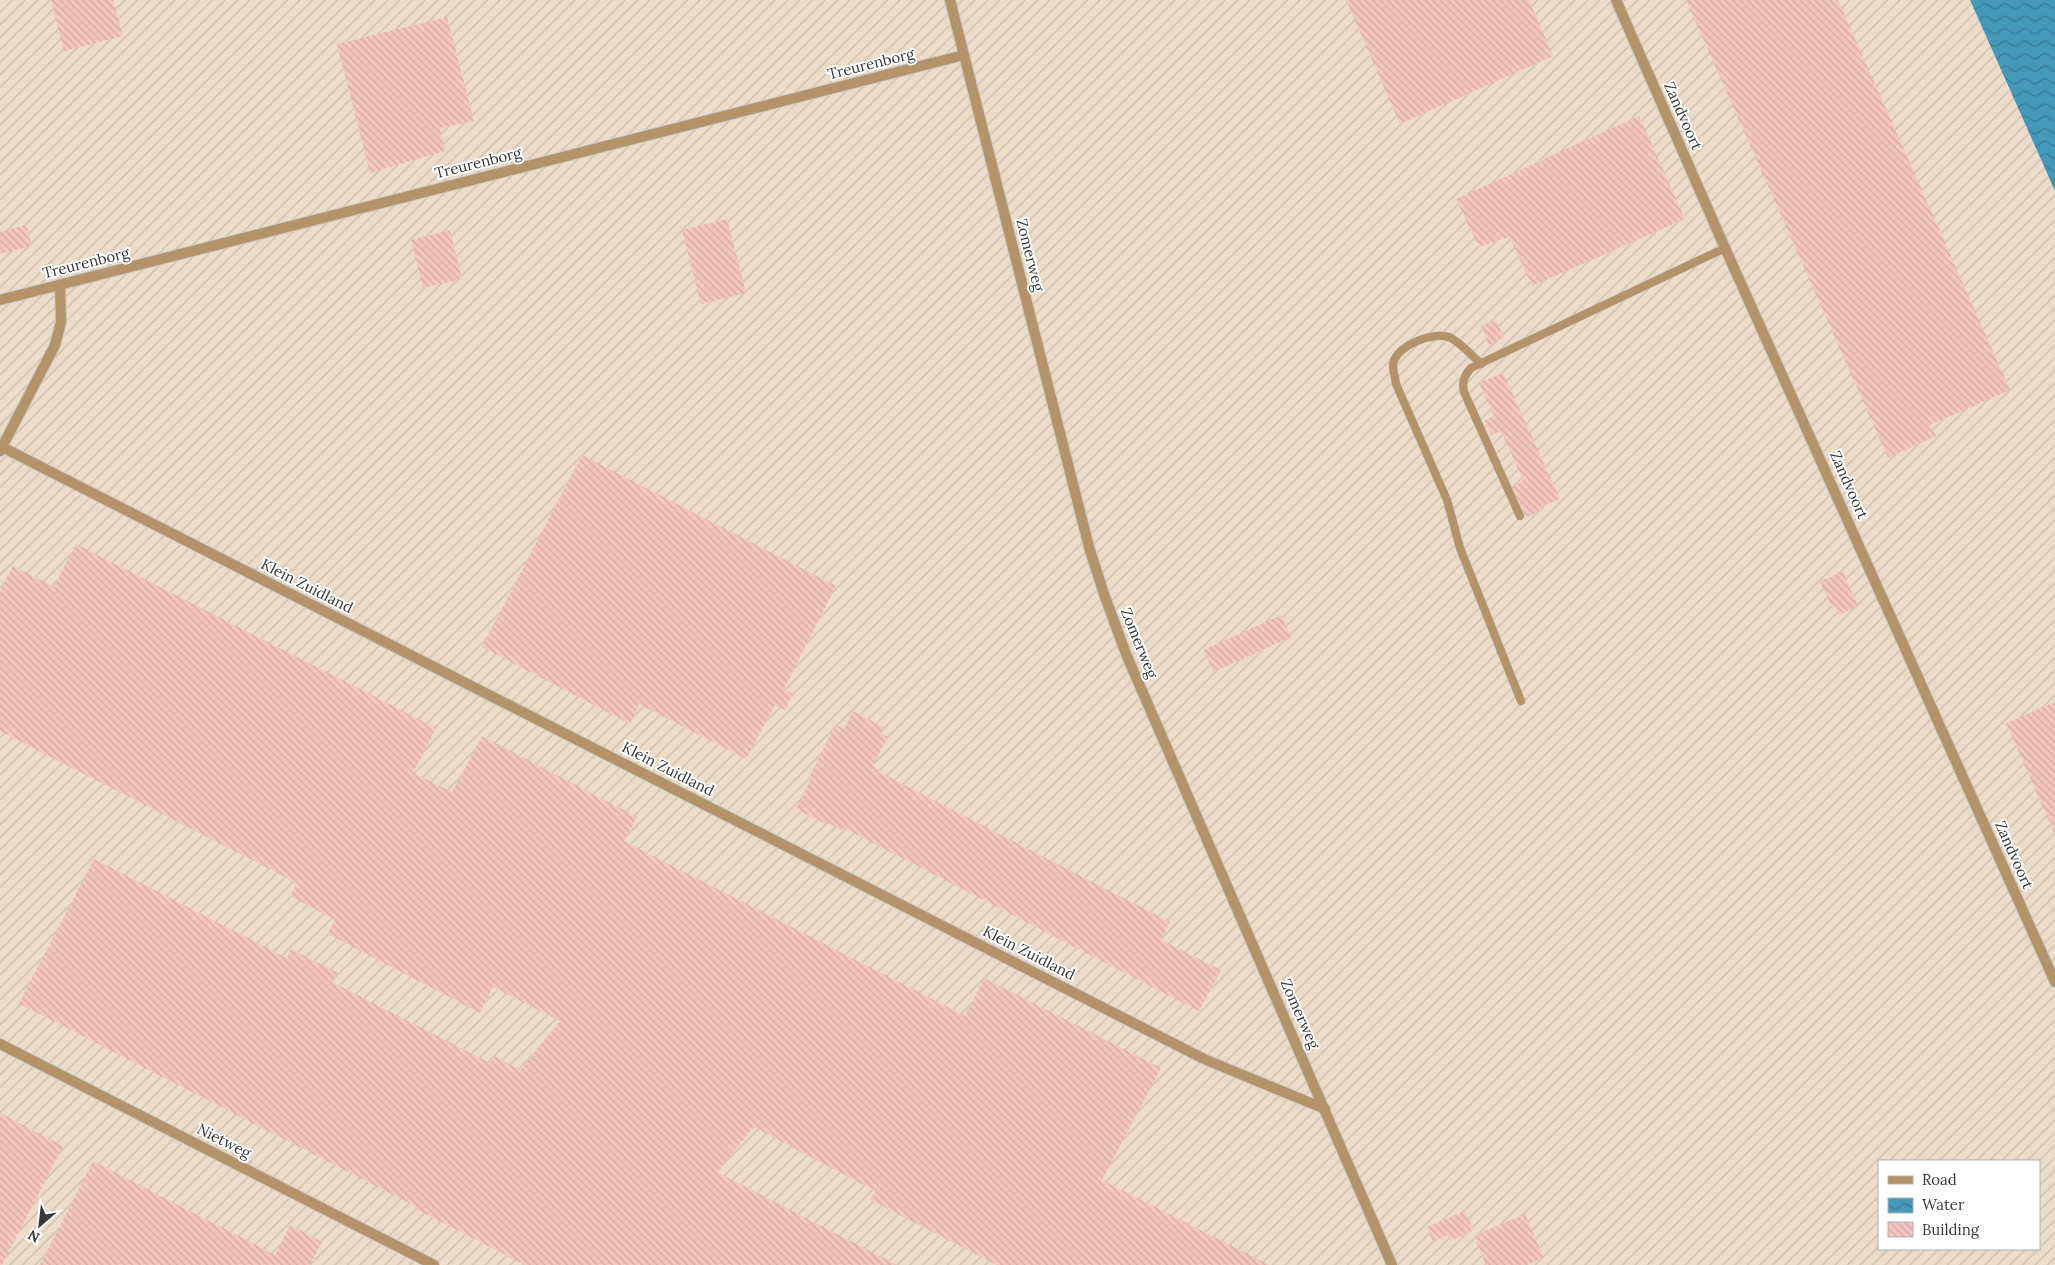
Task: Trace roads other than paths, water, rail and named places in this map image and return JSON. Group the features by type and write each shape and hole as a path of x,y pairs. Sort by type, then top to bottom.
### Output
{"street":[{"name":"Zomerweg","path":"950,0 1089,547 1104,594 1126,654 1392,1265"},
{"name":"Zandvoort","path":"1616,0 1725,248 2055,982"},
{"name":"Treurenborg","path":"0,300 964,55"},
{"path":"1,449 56,345 61,322 60,285"},
{"name":"Klein Zuidland","path":"1,449 1204,1059 1325,1109"},
{"name":"Nietweg","path":"0,1044 434,1265"}],"lane":[{"path":"1520,516 1464,392 1462,384 1471,368 1725,248"},
{"path":"1480,364 1450,337 1430,336 1406,346 1399,353 1393,364 1396,384 1447,500 1460,548 1521,701"}],"water":[{"path":"1970,0 2055,0 2055,191"}]}
